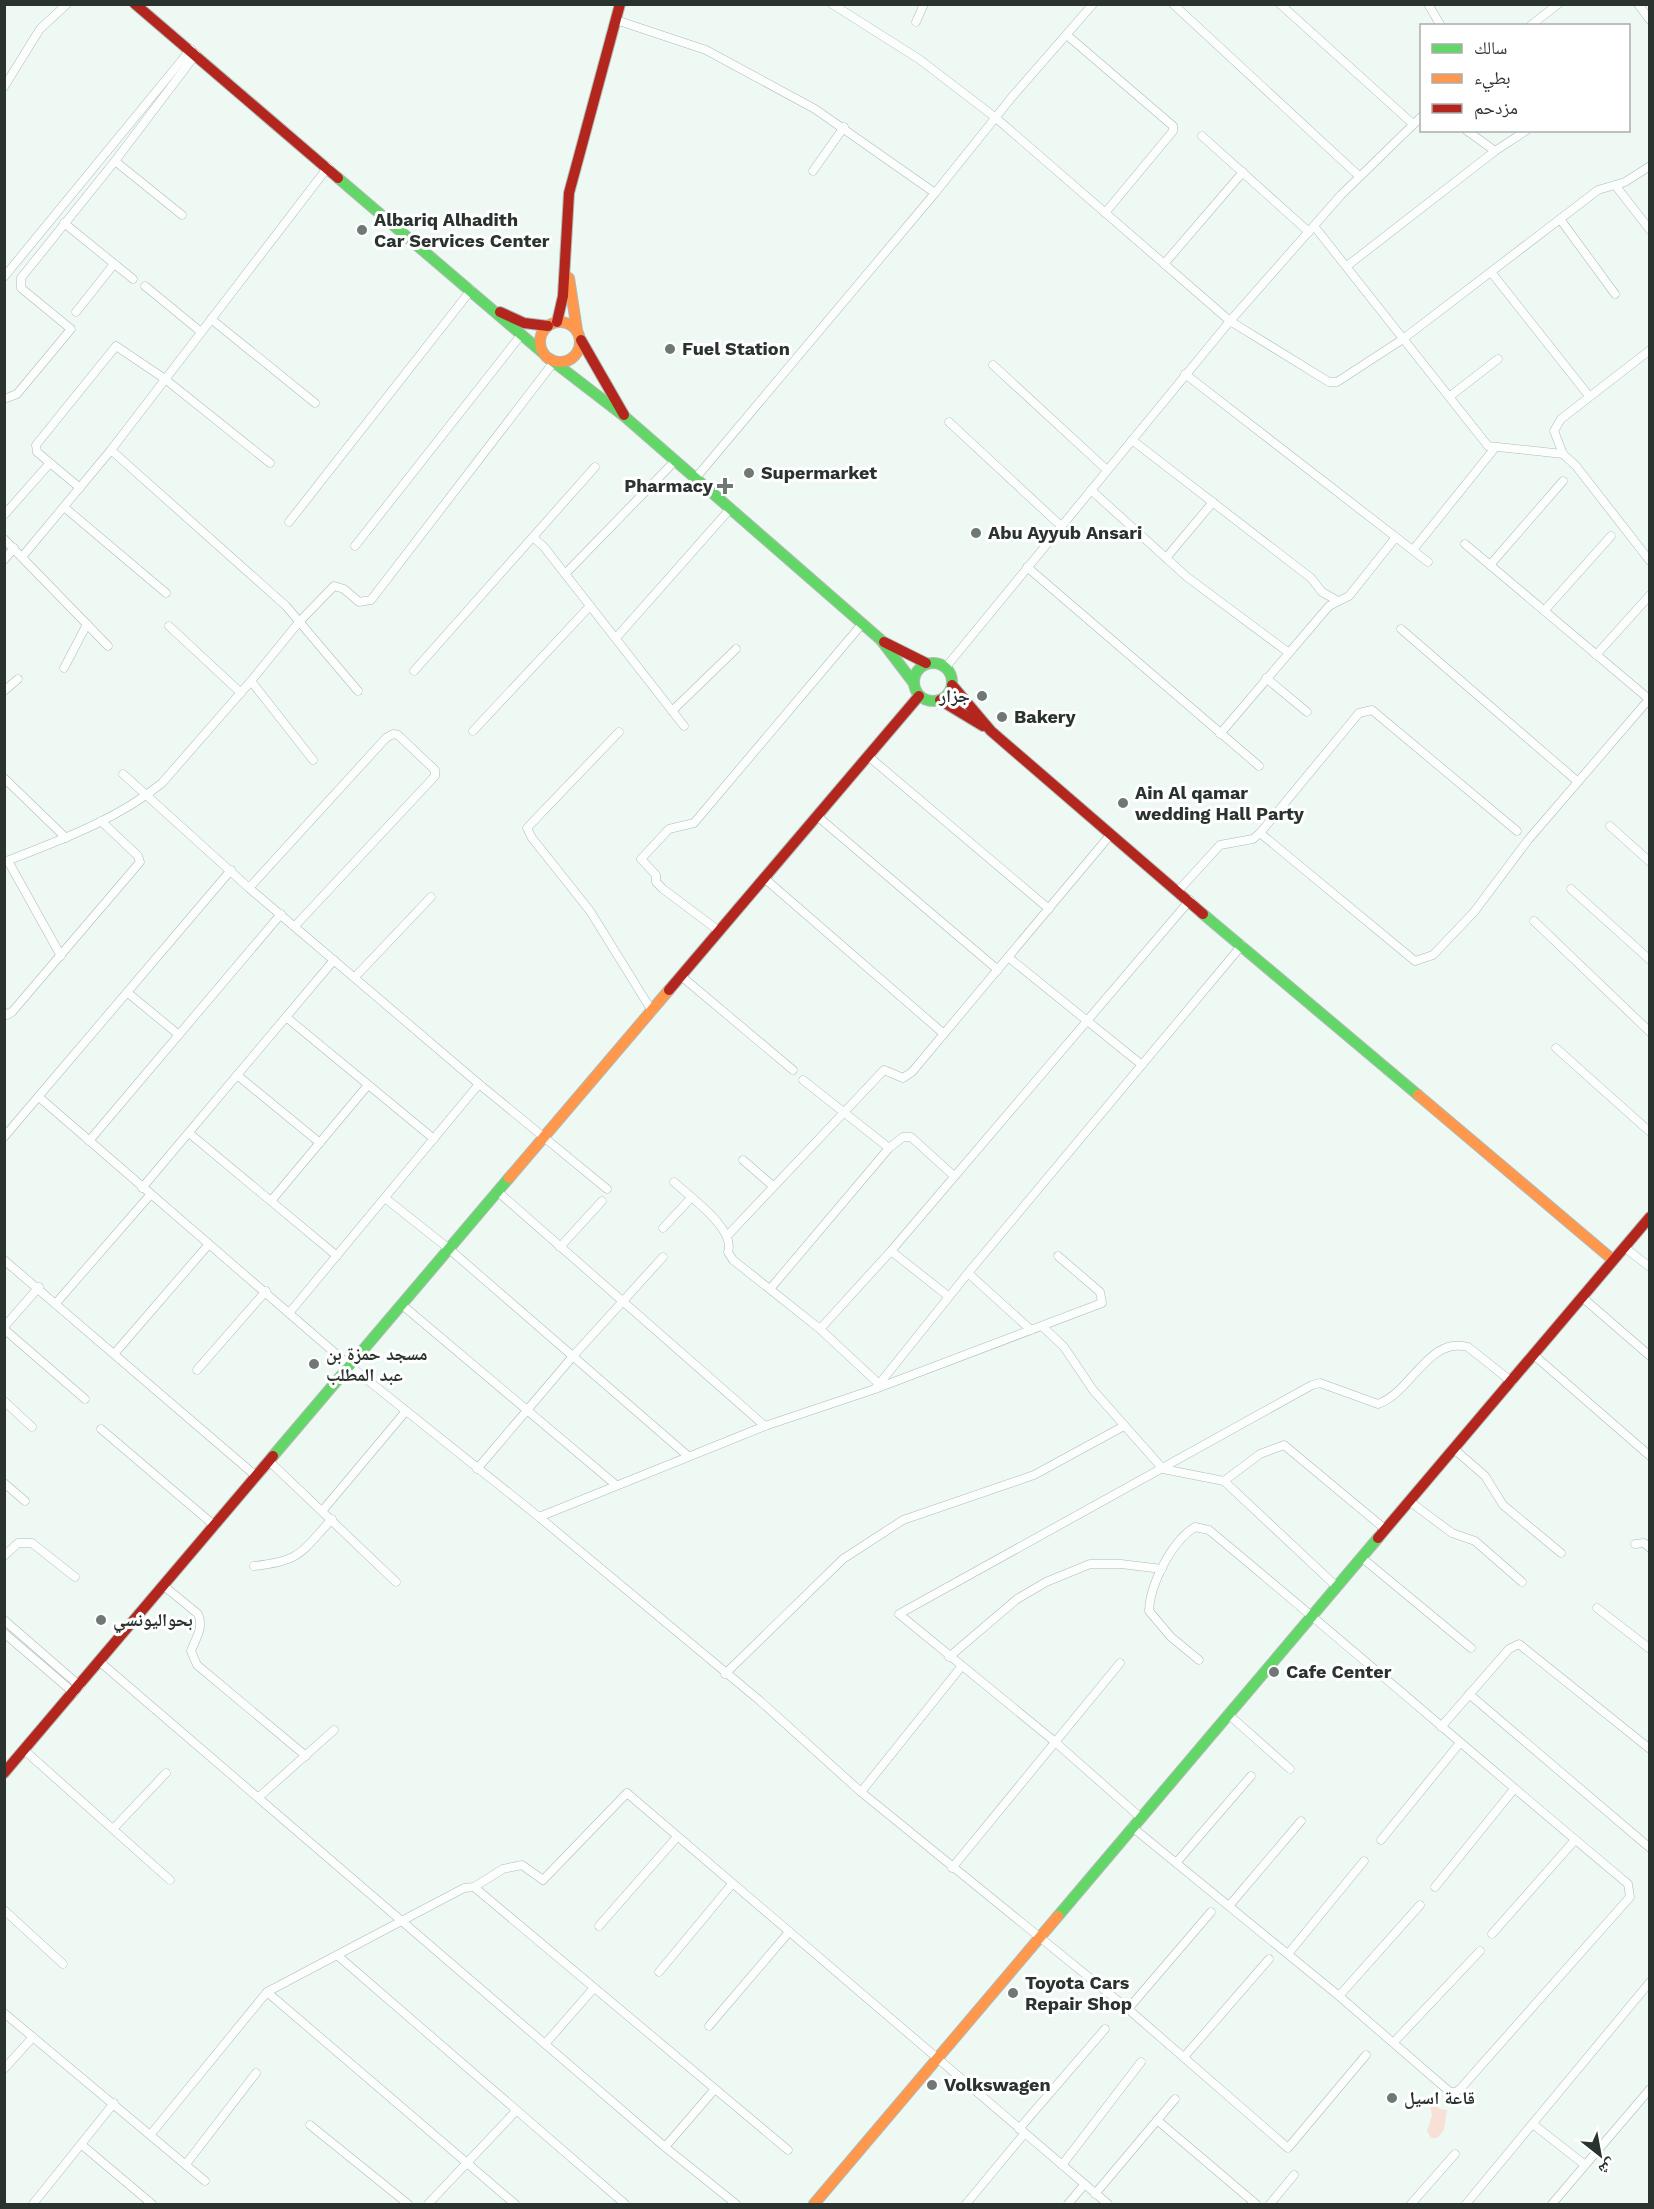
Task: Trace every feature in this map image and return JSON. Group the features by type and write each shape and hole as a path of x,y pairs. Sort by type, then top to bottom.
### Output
{"street":[{"path":"4,87 40,29 67,4"},
{"path":"135,4 328,167 521,335 624,416 694,480 881,640 913,682 919,696 933,701 940,700 946,696 952,685 952,678 946,667 934,662 926,663 917,670 913,682"},
{"path":"565,260 579,336 578,353 571,359 558,362 549,358 540,338 552,324 562,304 569,193 620,4"},
{"path":"832,4 847,8 996,118 1230,321 1329,382 1337,382 1402,339 1598,190 1635,177 1650,166"},
{"path":"916,22 924,4"},
{"path":"694,480 935,193 1012,97 1094,4"},
{"path":"1173,4 1359,176"},
{"path":"1280,4 1413,124"},
{"path":"1428,4 1440,24"},
{"path":"1638,4 1650,20"},
{"path":"1532,24 1554,6"},
{"path":"616,20 706,50 844,127 935,193"},
{"path":"1068,36 1173,126 1173,130 1105,213"},
{"path":"4,399 17,394 70,329 28,294 20,283 21,278 115,161 193,52"},
{"path":"4,277 193,52"},
{"path":"946,667 1230,321 1359,176 1420,118"},
{"path":"813,171 844,127"},
{"path":"1469,132 1495,151"},
{"path":"1347,266 1495,151 1524,132"},
{"path":"1202,136 1312,229 1347,266 1488,446 1494,449 1563,454"},
{"path":"115,161 182,215"},
{"path":"22,557 111,450 328,167"},
{"path":"1164,264 1243,172"},
{"path":"1615,185 1650,230"},
{"path":"1560,219 1614,294"},
{"path":"64,223 133,279"},
{"path":"76,312 114,264"},
{"path":"1491,272 1589,396"},
{"path":"145,286 201,332"},
{"path":"289,522 471,290"},
{"path":"488,305 524,323 571,324 624,416"},
{"path":"211,319 315,403"},
{"path":"355,546 521,335"},
{"path":"80,488 37,452 36,445 116,346 165,378 270,463"},
{"path":"1650,350 1589,396 1557,423 1554,431 1563,454 1576,466 1650,561"},
{"path":"61,956 6,862 101,821 146,796 162,783 241,693 299,621 334,586 344,589 360,602 371,600 549,358"},
{"path":"1449,397 1498,359"},
{"path":"993,365 1107,470"},
{"path":"1185,374 1428,562"},
{"path":"948,422 1060,526"},
{"path":"1132,440 1311,578 1322,592 1338,601"},
{"path":"1413,550 1494,449"},
{"path":"111,450 286,606 358,691"},
{"path":"565,574 674,462"},
{"path":"4,515 50,463"},
{"path":"414,671 595,467"},
{"path":"1490,565 1563,481"},
{"path":"1091,490 1166,558 1289,653"},
{"path":"1166,558 1213,502"},
{"path":"64,507 166,593"},
{"path":"616,638 730,509"},
{"path":"1544,611 1611,536"},
{"path":"1220,734 1329,606 1349,596 1396,537"},
{"path":"534,538 684,726"},
{"path":"4,539 108,645"},
{"path":"1260,833 1415,961 1433,955 1467,920 1528,840 1649,699 1465,544"},
{"path":"4,560 14,548"},
{"path":"1027,567 1259,766"},
{"path":"1596,655 1650,595"},
{"path":"472,731 590,606"},
{"path":"64,668 87,624"},
{"path":"719,931 663,889 656,882 656,875 641,860 669,829 694,823 862,624"},
{"path":"169,627 241,693"},
{"path":"1401,629 1577,781"},
{"path":"881,640 926,663"},
{"path":"672,711 736,649"},
{"path":"1266,678 1307,712"},
{"path":"4,691 18,679"},
{"path":"251,681 313,760"},
{"path":"952,685 991,731 1613,1260"},
{"path":"6,1769 100,1662 448,1248 919,696"},
{"path":"940,700 991,731"},
{"path":"1178,891 1220,846 1253,839 1260,833 1359,713 1366,711 1372,711 1381,717 1517,831"},
{"path":"619,732 527,828 532,838 590,911 652,1011"},
{"path":"249,888 386,738 393,734 398,735 435,770 435,776 295,926"},
{"path":"868,756 1048,909"},
{"path":"123,774 249,888 607,1190"},
{"path":"4,778 66,838"},
{"path":"817,816 998,970"},
{"path":"4,1012 10,1014 140,862 138,856 101,821"},
{"path":"1610,826 1650,862"},
{"path":"728,1235 884,1070 903,1078 909,1075 1111,834"},
{"path":"4,1137 40,1098 231,870"},
{"path":"764,878 944,1034"},
{"path":"1571,889 1650,960"},
{"path":"355,977 431,897"},
{"path":"820,1329 891,1251 1190,900"},
{"path":"89,1141 281,914"},
{"path":"1534,921 1650,1032"},
{"path":"877,1386 948,1296 1242,945"},
{"path":"1008,957 1142,1065"},
{"path":"142,1188 334,960"},
{"path":"681,976 793,1070"},
{"path":"128,993 179,1035"},
{"path":"286,1017 434,1139"},
{"path":"1556,1048 1650,1132"},
{"path":"237,1075 320,1143"},
{"path":"803,1080 842,1113 890,1148"},
{"path":"290,1312 479,1084"},
{"path":"271,1201 368,1085"},
{"path":"40,1098 150,1195 266,1291 350,1366 539,1518 759,1700 861,1792 1128,2009 1288,2148 1366,2055"},
{"path":"189,1133 337,1256"},
{"path":"770,1289 890,1148 907,1136 954,1176"},
{"path":"743,1160 773,1186"},
{"path":"674,1182 728,1235 730,1256 820,1329 877,1386"},
{"path":"497,1191 765,1426"},
{"path":"57,1302 150,1195"},
{"path":"385,1198 574,1355 688,1456"},
{"path":"663,1228 691,1198"},
{"path":"560,1247 602,1201"},
{"path":"814,2205 935,2058 1336,1586 1535,1356 1650,1217"},
{"path":"115,1353 209,1244"},
{"path":"1624,1247 1650,1267"},
{"path":"891,1251 948,1296"},
{"path":"539,1518 765,1426 1042,1326 1097,1305 1103,1300 1100,1292 1058,1256"},
{"path":"477,1469 621,1300 663,1257"},
{"path":"4,1260 57,1302 256,1476"},
{"path":"968,1272 1031,1330"},
{"path":"39,1287 4,1328 85,1400"},
{"path":"197,1370 266,1291"},
{"path":"1583,1298 1650,1356"},
{"path":"401,1304 616,1485"},
{"path":"1042,1326 1064,1347 1093,1390 1163,1469 1224,1480 1336,1586"},
{"path":"1140,1817 1054,1741 899,1614 1312,1385 1320,1383 1378,1404 1383,1402 1441,1348 1447,1346 1468,1347 1512,1382"},
{"path":"1535,1356 1650,1456"},
{"path":"4,1401 32,1427"},
{"path":"323,1510 406,1411"},
{"path":"725,1674 843,1559 903,1520 1034,1475 1124,1426"},
{"path":"101,1429 215,1526"},
{"path":"1224,1480 1260,1454 1284,1445 1385,1530"},
{"path":"1454,1449 1485,1476 1503,1505 1561,1553"},
{"path":"269,1461 396,1582"},
{"path":"4,1483 26,1501"},
{"path":"1409,1501 1452,1533 1475,1541 1522,1582"},
{"path":"254,1566 292,1559 332,1519"},
{"path":"1131,1827 1339,1996 1450,2092 1456,2092 1461,2088 1630,1897 1628,1884 1459,1744 1312,1615 1209,1530 1195,1527 1183,1534 1162,1569 1150,1596 1149,1611 1171,1637 1199,1660"},
{"path":"4,1556 18,1543 32,1543 75,1577"},
{"path":"1635,1544 1644,1544 1650,1548"},
{"path":"1362,1557 1471,1648"},
{"path":"949,1657 1017,1599 1046,1582 1079,1568 1090,1564 1121,1564 1162,1569"},
{"path":"164,1586 201,1619 190,1651 197,1665 306,1756"},
{"path":"1597,1608 1650,1649"},
{"path":"4,1620 77,1689"},
{"path":"4,1634 77,1689"},
{"path":"1441,1727 1509,1648 1519,1644 1650,1749"},
{"path":"100,1662 665,2147 736,2205"},
{"path":"952,1868 1120,1663"},
{"path":"861,1792 961,1667"},
{"path":"1469,1694 1650,1848"},
{"path":"1228,1714 1290,1769"},
{"path":"259,1797 334,1730"},
{"path":"1381,1840 1459,1744"},
{"path":"24,1750 170,1880"},
{"path":"113,1829 166,1773"},
{"path":"1176,1863 1251,1776"},
{"path":"1435,1887 1514,1789"},
{"path":"151,2134 267,1992 464,1888 474,1887 503,1869 522,1864 543,1880 627,1793 1108,2205"},
{"path":"1229,1906 1301,1821"},
{"path":"599,1926 677,1837"},
{"path":"1492,1934 1575,1840"},
{"path":"1288,1954 1364,1861"},
{"path":"660,1972 732,1884"},
{"path":"474,1887 788,2150"},
{"path":"1339,1996 1420,1905"},
{"path":"4,1910 63,1964"},
{"path":"1128,2009 1211,1912"},
{"path":"710,2026 789,1932"},
{"path":"1394,2042 1480,1951"},
{"path":"337,1955 625,2205"},
{"path":"1184,2057 1269,1959"},
{"path":"1466,2205 1650,1982"},
{"path":"545,2044 593,1989"},
{"path":"267,1992 515,2205"},
{"path":"4,2013 205,2181"},
{"path":"966,2205 1105,2029"},
{"path":"4,2069 33,2037"},
{"path":"1062,2165 1141,2062"},
{"path":"186,2164 256,2073"},
{"path":"1552,2205 1584,2164 1650,2089"},
{"path":"665,2147 714,2090"},
{"path":"1095,2194 1175,2099"},
{"path":"33,2204 114,2103"},
{"path":"428,2205 516,2111"},
{"path":"1157,2120 1256,2205"},
{"path":"1534,2125 1584,2164"},
{"path":"310,2126 408,2205"},
{"path":"82,2145 152,2205"},
{"path":"1411,2205 1455,2154"},
{"path":"1270,2205 1294,2175"},
{"path":"1068,2205 1084,2185"}],"shaded area":[{"path":"1435,2101 1439,2109 1447,2110 1444,2130 1437,2138 1431,2138 1427,2131 1432,2116 1430,2103"}],"traffic: fast":[{"path":"338,178 543,353"},
{"path":"550,359 624,416 881,640 913,682"},
{"path":"933,663 947,668 952,682 947,696 933,701 919,696 914,682 919,668 933,663"},
{"path":"1203,914 1418,1095"},
{"path":"273,1456 509,1178"},
{"path":"1058,1916 1378,1538"}],"traffic: slow":[{"path":"569,278 577,330"},
{"path":"560,322 568,323 574,328 579,334 580,342 579,350 574,356 568,361 560,362 552,361 546,356 541,350 540,342 541,334 546,328 552,323 560,322"},
{"path":"509,1178 669,990"},
{"path":"1418,1095 1613,1260"},
{"path":"814,2204 1058,1916"}],"traffic: jam":[{"path":"135,4 338,178"},
{"path":"557,322 563,296 569,193 620,4"},
{"path":"500,312 524,323 548,326"},
{"path":"581,340 624,415"},
{"path":"884,642 926,663"},
{"path":"952,685 991,731 1203,914"},
{"path":"669,990 919,696"},
{"path":"940,700 983,726"},
{"path":"1378,1538 1650,1217"},
{"path":"4,1773 273,1456"}],"place":[{"name":"Albariq Alhadith Car Services Center","path":"362,230"},
{"name":"Fuel Station","path":"670,349"},
{"name":"Supermarket","path":"749,473"},
{"name":"Pharmacy","path":"725,486"},
{"name":"Abu Ayyub Ansari","path":"976,533"},
{"name":"جزار","path":"982,696"},
{"name":"Bakery","path":"1002,717"},
{"name":"Ain Al qamar wedding Hall Party","path":"1123,803"},
{"name":"مسجد حمزة بن عبد المطلب","path":"314,1364"},
{"name":"بحواليونسي","path":"101,1620"},
{"name":"Cafe Center","path":"1274,1672"},
{"name":"Toyota Cars Repair Shop","path":"1013,1993"},
{"name":"Volkswagen","path":"932,2085"},
{"name":"قاعة اسيل","path":"1392,2098"}]}
